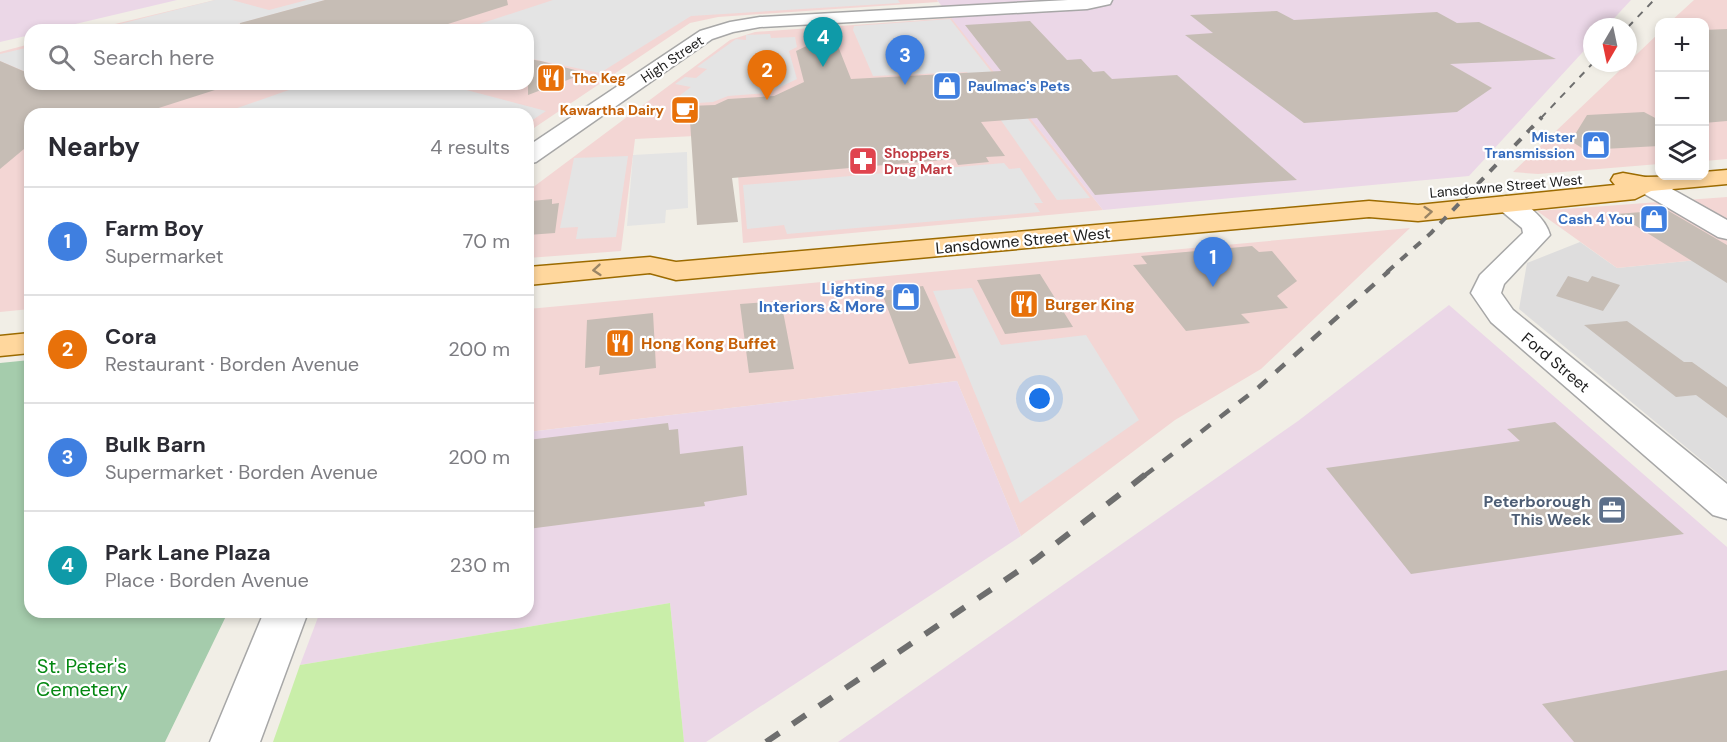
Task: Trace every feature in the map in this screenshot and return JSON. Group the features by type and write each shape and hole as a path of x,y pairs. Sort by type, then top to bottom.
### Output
{"main road":[{"name":"Lansdowne Street West","path":"1369,209 1400,196 1583,179 1606,177 1645,184 1727,177"},
{"name":"Lansdowne Street West","path":"534,275 650,265 676,271 1369,209 1418,213 1635,191 1645,184"},
{"name":"Lansdowne Street West","path":"534,295 647,284 676,271"},
{"path":"0,327 24,325"},
{"path":"0,346 24,344"}],"street":[{"name":"High Street","path":"534,153 706,35 730,27 760,22 1087,4 1104,0"},
{"path":"1645,184 1727,231"},
{"name":"Ford Street","path":"1506,204 1534,225 1537,235 1490,281 1486,293 1502,316 1727,505"},
{"path":"235,742 284,618"}],"shaded area":[{"path":"0,0 177,0 75,24 24,24 24,36 0,42"},
{"path":"215,0 937,0 938,2 718,17 690,23 534,128 534,108 24,108 24,310 0,312 0,52 24,46 24,90 534,90 534,24 115,24"},
{"path":"215,0 232,0 269,10 307,0 325,0 238,24 120,24"},
{"path":"553,0 898,0 900,3 691,16 600,73 534,59 534,24 479,24"},
{"path":"937,0 1631,0 1614,18 1583,18 1583,52 1469,176 1103,210"},
{"path":"1694,0 1727,0 1727,159 1709,161 1709,18 1674,18"},
{"path":"952,18 1103,210 743,243 735,134 635,139 621,251 534,258 534,187 730,40 755,32"},
{"path":"950,19 1090,198 1057,200 967,72 873,76 853,30 854,26"},
{"path":"770,34 771,38 795,37 797,47 789,51 797,79 768,93 728,96 713,102 681,104 679,96 691,87 675,84 685,77 696,78 707,69 697,67 736,39 746,40 746,35"},
{"path":"1655,37 1655,164 1538,174 1513,172 1618,72 1637,72 1637,54"},
{"path":"24,48 24,71 0,61 0,54"},
{"path":"289,90 466,90 546,111 534,119 534,108 237,108"},
{"path":"687,152 688,208 666,210 665,223 627,226 633,155"},
{"path":"628,156 616,237 576,239 578,227 560,228 574,158"},
{"path":"1004,163 1009,169 1020,168 1043,203 1034,203 1040,212 787,234 784,225 747,229 743,185"},
{"path":"1727,197 1727,257 1617,268 1537,211"},
{"path":"1410,228 1261,369 1175,420 1021,536 957,381 534,431 534,308"},
{"path":"1580,242 1617,268 1727,257 1727,481 1519,309 1527,263"},
{"path":"972,288 1001,345 1086,335 1139,420 1020,503 933,291"},
{"path":"1449,305 1727,547 1727,742 838,742 1298,421"},
{"path":"957,381 1021,536 706,742 684,742 670,603 300,665 318,618 534,618 534,431"}],"green space":[{"name":"St. Peter's Cemetery","path":"24,361 24,618 225,618 165,742 0,742 0,363"},
{"path":"670,603 684,742 273,742 300,665"}],"building":[{"path":"325,0 507,0 508,5 448,24 240,23"},
{"path":"1277,11 1294,20 1437,12 1457,23 1479,22 1556,59 1450,64 1492,88 1457,112 1304,123 1185,35 1213,33 1190,15"},
{"path":"1030,21 1067,60 1081,59 1093,72 1104,71 1112,79 1177,75 1297,180 1095,195 1037,118 981,122 1005,156 986,157 989,162 958,165 955,159 732,178 738,222 697,225 689,106 715,105 728,99 774,96 804,82 796,51 815,42 836,41 851,79 1001,71 965,25"},
{"path":"1727,29 1727,121 1709,123 1709,30"},
{"path":"534,60 586,73 528,95 528,90 534,90"},
{"path":"0,61 24,71 24,90 215,90 159,108 24,108 24,149 0,169"},
{"path":"1644,112 1655,118 1655,146 1585,150 1571,141 1587,115"},
{"path":"552,199 552,204 559,203 555,233 534,235 534,201"},
{"path":"1667,210 1727,245 1727,283 1617,214"},
{"path":"1252,246 1259,252 1272,251 1297,281 1277,296 1288,308 1241,314 1250,323 1186,331 1133,265 1147,264 1141,256"},
{"name":"Burger King","path":"1040,274 1073,327 1005,334 977,280"},
{"path":"1568,276 1588,282 1592,276 1620,285 1603,311 1556,296"},
{"path":"923,286 956,358 909,364 881,291"},
{"path":"781,301 794,369 749,373 740,304"},
{"name":"Hong Kong Buffet","path":"653,313 656,368 599,375 600,366 585,368 587,320"},
{"path":"1627,321 1684,362 1692,362 1727,387 1727,418 1696,395 1676,397 1584,325"},
{"path":"1555,422 1684,534 1411,574 1326,468 1520,441 1507,429"},
{"path":"668,423 669,430 678,429 680,454 743,446 747,495 704,502 705,506 534,528 534,439"},
{"path":"1727,670 1727,742 1574,742 1542,704"}],"railway":[{"path":"1637,18 1654,0"},
{"path":"1541,118 1584,72"},
{"path":"1387,272 1431,233 1542,117"},
{"path":"1144,476 1259,387 1389,271"},
{"path":"766,742 1036,559 1146,474"}],"place":[{"name":"Park Lane Plaza","path":"823,67"},
{"name":"The Keg","path":"551,78"},
{"name":"Bulk Barn","path":"905,85"},
{"name":"Paulmac's Pets","path":"947,86"},
{"name":"Cora","path":"767,100"},
{"name":"Kawartha Dairy","path":"685,110"},
{"name":"Mister Transmission","path":"1596,145"},
{"name":"Shoppers Drug Mart","path":"863,161"},
{"name":"Cash 4 You","path":"1654,219"},
{"name":"Farm Boy","path":"1213,287"},
{"name":"Lighting Interiors & More","path":"906,297"},
{"name":"Burger King","path":"1024,304"},
{"name":"Hong Kong Buffet","path":"620,343"},
{"name":"Peterborough This Week","path":"1612,510"}]}
